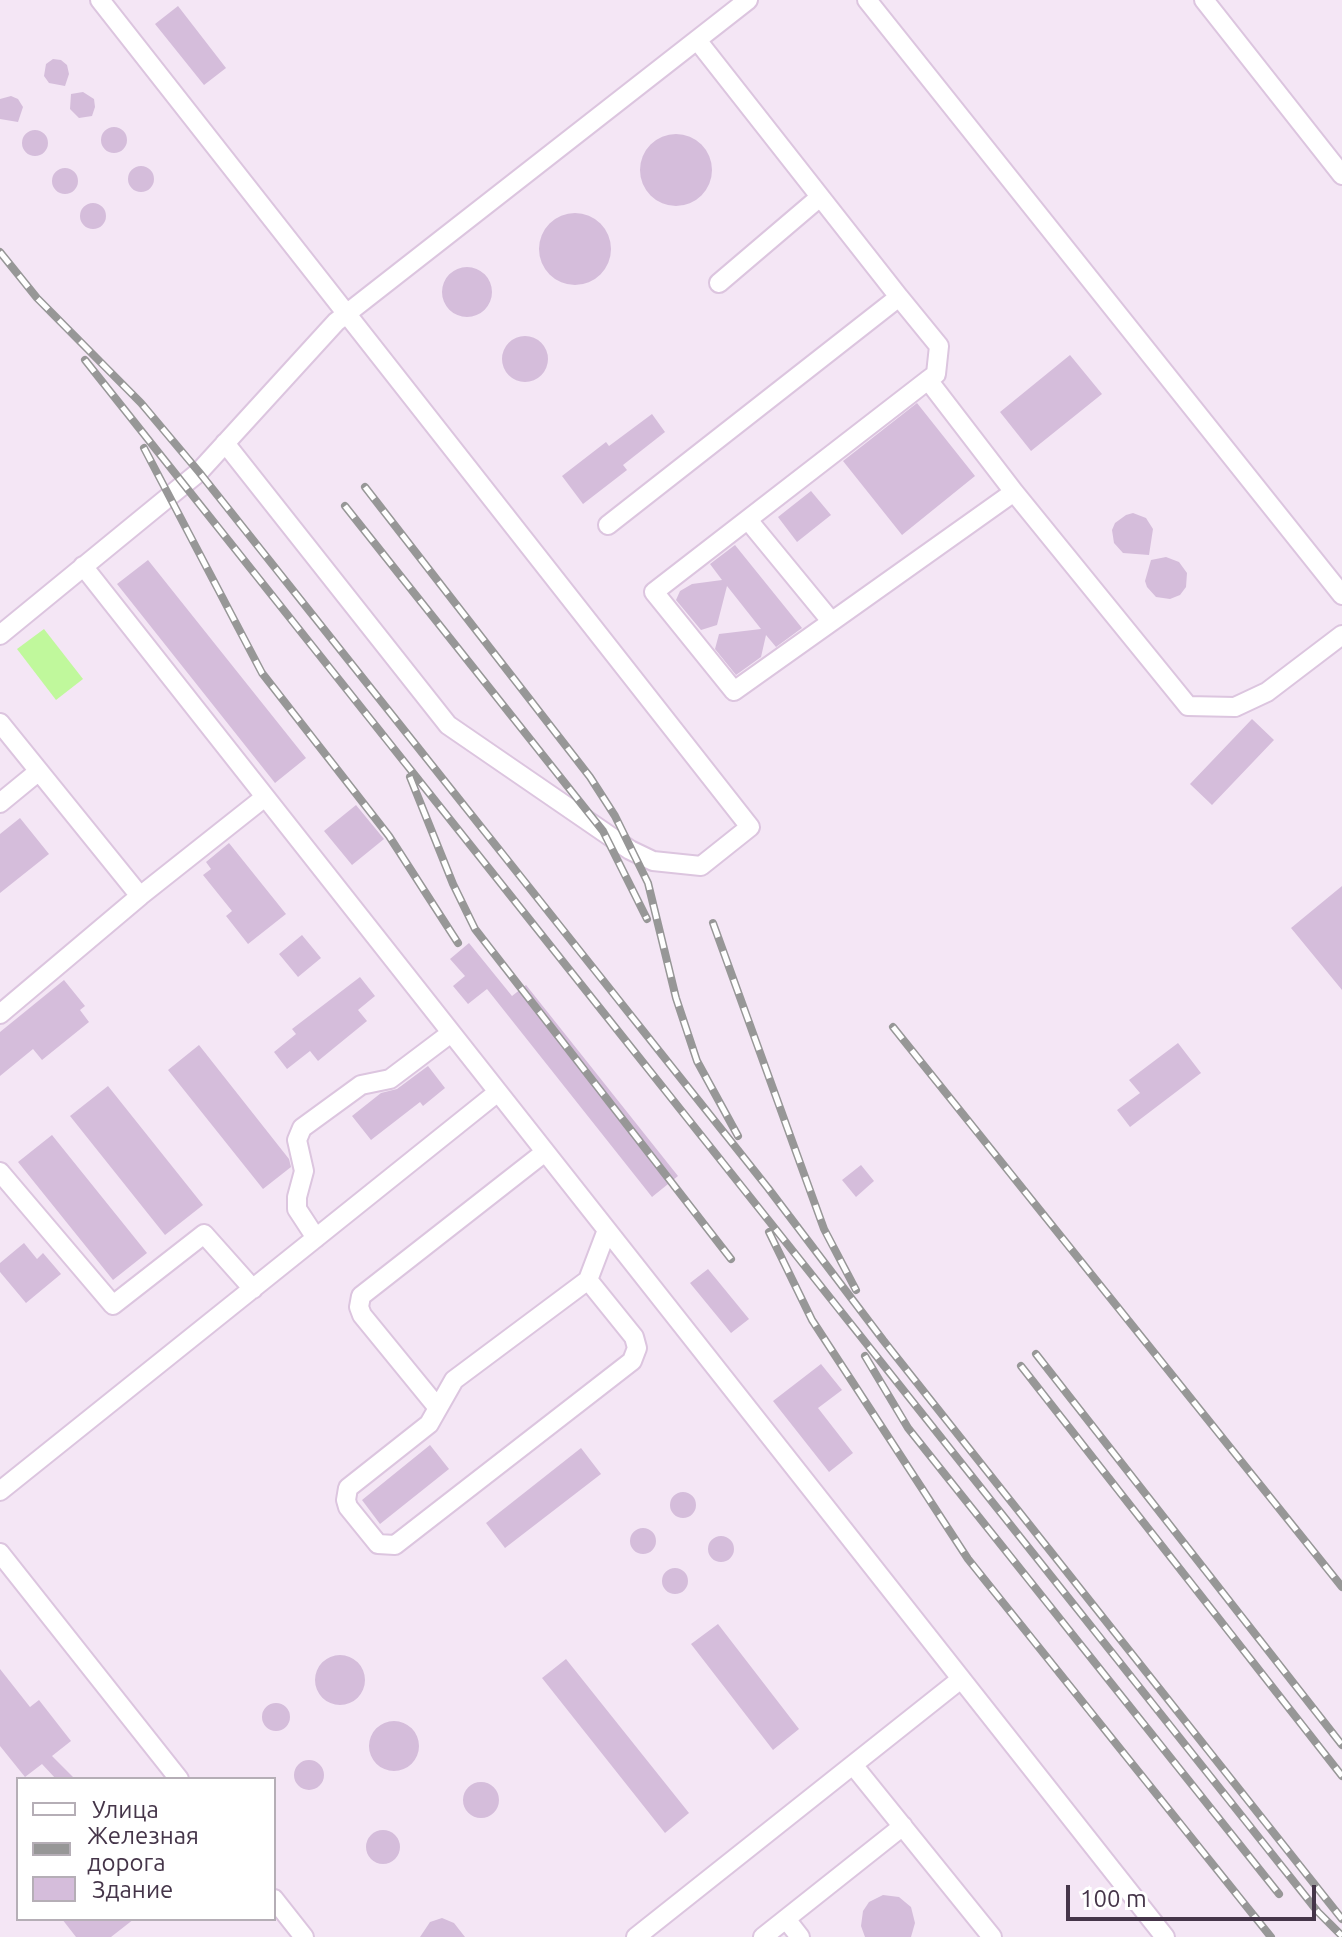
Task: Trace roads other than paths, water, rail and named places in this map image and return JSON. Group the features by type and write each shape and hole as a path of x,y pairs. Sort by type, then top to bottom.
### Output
{"street":[{"path":"100,0 750,827 701,866 653,861 630,850 448,725 225,443"},
{"path":"0,635 199,472 347,314 748,0"},
{"path":"867,0 1342,595"},
{"path":"1204,0 1342,175"},
{"path":"697,40 939,346 936,374 654,592 734,691 1014,492"},
{"path":"719,283 820,197"},
{"path":"608,525 899,297"},
{"path":"928,380 1014,492 1188,706 1235,707 1267,692 1342,635"},
{"path":"748,520 831,621"},
{"path":"83,566 1165,1937"},
{"path":"0,723 140,896"},
{"path":"0,803 39,771"},
{"path":"0,1014 140,896 265,797"},
{"path":"316,1238 297,1209 304,1171 297,1140 302,1128 361,1085 390,1079 451,1033"},
{"path":"0,1491 498,1092"},
{"path":"438,1408 362,1315 359,1307 361,1296 545,1152"},
{"path":"0,1172 113,1305 204,1234 253,1289"},
{"path":"588,1280 634,1337 637,1348 632,1361 395,1545 378,1544 348,1507 348,1488 429,1424 454,1380 588,1280 607,1230"},
{"path":"0,1553 177,1777"},
{"path":"636,1937 961,1679"},
{"path":"853,1765 992,1937"},
{"path":"763,1937 903,1826"},
{"path":"276,1902 304,1937"},
{"path":"786,1919 800,1937"}],"railway":[{"path":"0,252 37,298 141,403 199,472 768,1188 883,1340 1342,1919"},
{"path":"85,360 1318,1912 1342,1936"},
{"path":"144,448 262,673 389,836 458,943"},
{"path":"365,487 590,777 615,816 648,883 676,998 697,1061 738,1136"},
{"path":"345,506 603,831 647,919"},
{"path":"410,777 453,884 475,929 731,1259"},
{"path":"713,923 824,1229 856,1290"},
{"path":"893,1027 1342,1587"},
{"path":"769,1232 812,1320 968,1559 1271,1937"},
{"path":"1036,1354 1342,1745"},
{"path":"865,1356 908,1428 1279,1894"},
{"path":"1021,1366 1342,1776"}]}
